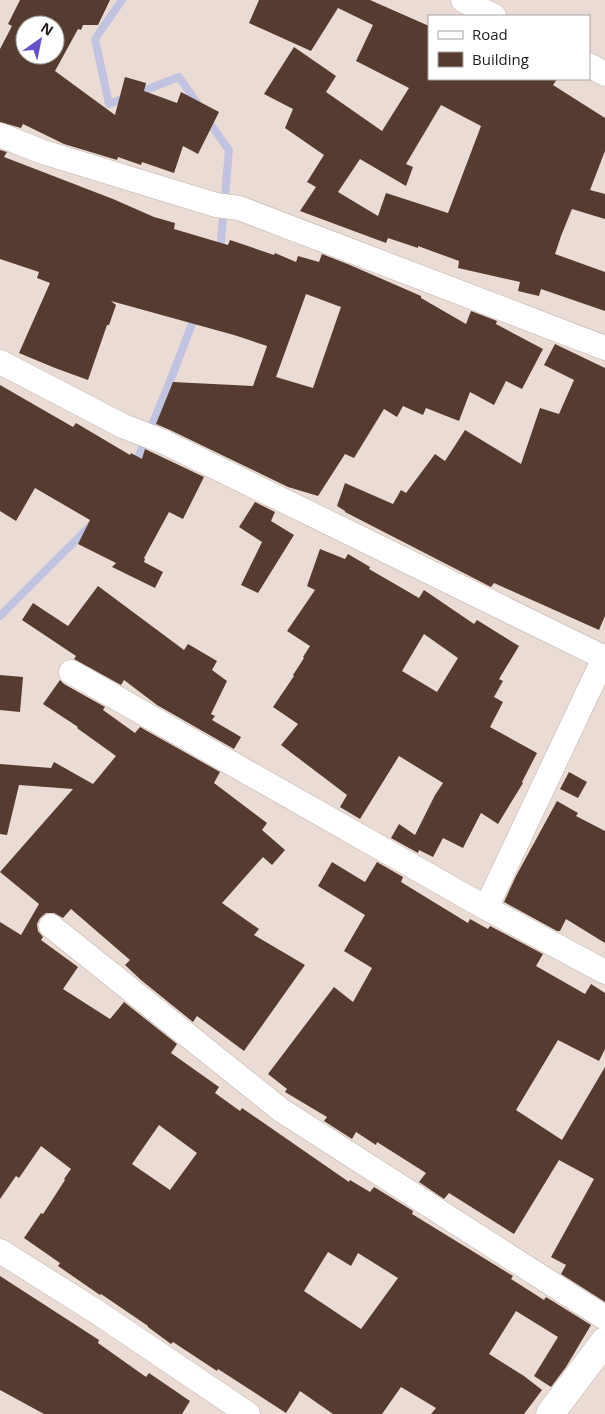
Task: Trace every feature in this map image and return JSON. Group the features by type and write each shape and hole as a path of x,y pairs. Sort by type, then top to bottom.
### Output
{"main road":[{"path":"550,1414 605,1341"}],"street":[{"path":"463,0 492,15"},
{"path":"590,66 605,74"},
{"path":"0,135 43,152 216,206 239,208 605,348"},
{"path":"0,362 122,426 164,442 605,657 486,908"},
{"path":"70,672 486,908 605,972"},
{"path":"51,926 281,1110 605,1318"},
{"path":"0,1251 97,1312 248,1414"}],"building":[{"path":"20,0 110,0 98,25 83,25 81,30 78,29 65,53 65,15 15,15 15,65 58,65 55,71 115,115 125,77 146,83 144,91 177,103 181,92 219,112 198,154 183,146 174,173 142,162 141,165 118,157 117,160 64,144 23,124 21,128 0,122 0,49 12,26 8,24"},
{"path":"259,0 370,0 428,26 428,80 556,80 553,85 605,118 605,151 590,190 605,194 605,219 572,209 555,254 605,272 605,311 541,289 539,296 518,291 520,282 458,268 459,261 418,246 418,248 388,238 386,243 300,211 316,187 307,182 324,155 285,128 293,109 264,94 294,47 336,76 326,92 382,131 409,88 356,61 373,25 338,8 311,51 249,23","holes":["441,105 481,126 448,213 386,193 378,216 338,192 360,159 406,186 413,167 406,164"]},
{"path":"0,150 7,152 4,157 154,217 175,223 174,229 228,245 230,240 274,255 275,253 296,262 298,256 319,262 322,254 421,296 421,298 466,324 471,311 497,321 496,324 543,349 522,389 506,381 494,405 470,392 459,421 426,408 423,415 403,406 397,417 384,409 354,458 345,454 318,496 288,487 156,424 173,382 253,386 267,346 111,301 116,305 88,380 19,353 50,283 37,278 39,272 0,259","holes":["306,294 341,307 313,388 276,377"]},
{"path":"555,344 605,368 605,616 599,630 494,583 491,587 345,512 337,506 345,483 393,504 401,490 406,493 435,454 445,461 465,430 521,464 540,408 559,414 574,380 544,365"},
{"path":"0,385 73,427 76,423 130,455 131,453 142,459 145,449 204,477 183,519 169,512 144,558 144,562 163,572 155,588 112,567 116,563 78,544 90,520 35,488 16,521 0,511"},
{"path":"255,502 275,512 271,521 294,535 258,593 241,585 262,542 239,527"},
{"path":"320,549 345,559 348,554 370,567 369,569 419,598 424,590 474,624 477,620 519,646 499,679 503,681 494,697 503,702 490,727 537,753 523,783 498,824 481,813 463,848 443,838 433,857 419,850 418,853 391,838 399,824 415,835 443,783 399,756 360,819 340,807 347,795 281,745 298,724 273,707 294,676 310,646 287,631 315,590 307,586","holes":["424,634 458,658 437,692 402,671"]},
{"path":"98,586 184,650 188,644 217,661 212,670 227,681 211,714 215,716 212,720 241,737 234,749 157,705 124,680 121,685 74,659 76,656 22,620 33,603 68,626"},
{"path":"0,675 23,677 20,712 0,710"},
{"path":"60,680 105,707 103,710 135,733 140,727 220,772 214,783 267,823 262,830 285,850 272,865 263,857 222,903 259,929 254,935 305,965 244,1051 197,1016 193,1022 141,980 125,965 130,960 71,909 63,918 54,913 46,913 37,924 38,931 43,937 41,940 78,967 63,989 110,1019 124,1002 177,1044 171,1053 219,1087 215,1093 240,1111 242,1108 349,1182 350,1180 370,1192 374,1187 413,1211 412,1214 513,1276 511,1279 544,1300 546,1297 591,1325 566,1367 551,1387 534,1376 558,1337 516,1311 489,1354 542,1390 524,1414 431,1414 436,1408 401,1387 382,1414 333,1414 300,1391 286,1413 173,1342 171,1344 148,1326 58,1266 60,1263 24,1238 41,1213 43,1214 71,1169 41,1146 19,1178 16,1176 0,1199 0,922 21,935 39,904 0,872 73,789 19,785 7,835 0,834 0,764 51,768 54,762 93,784 116,756 78,727 43,704","holes":["159,1125 197,1153 170,1190 132,1164","328,1252 351,1266 358,1253 398,1278 361,1329 304,1291"]},
{"path":"569,772 587,782 578,798 560,789"},
{"path":"557,801 578,813 576,816 605,831 605,943 566,919 560,931 557,931 504,902"},
{"path":"332,862 365,882 377,862 403,877 401,882 468,923 470,919 488,929 490,926 543,954 536,966 585,994 591,984 605,993 605,1049 599,1061 558,1040 516,1110 562,1140 605,1067 605,1302 561,1274 566,1265 551,1257 594,1179 559,1160 514,1234 449,1193 444,1199 419,1182 426,1173 377,1142 376,1145 356,1132 352,1139 324,1121 327,1117 285,1092 287,1089 268,1074 334,987 353,1002 372,968 344,951 365,915 318,886"},
{"path":"0,1276 99,1340 98,1343 146,1377 149,1373 190,1401 182,1414 44,1414 0,1390"}],"waterway":[{"path":"122,0 95,39 109,104 179,77 199,106"},
{"path":"206,118 229,150 220,252"},
{"path":"135,465 195,316"},
{"path":"0,616 90,526"}]}
